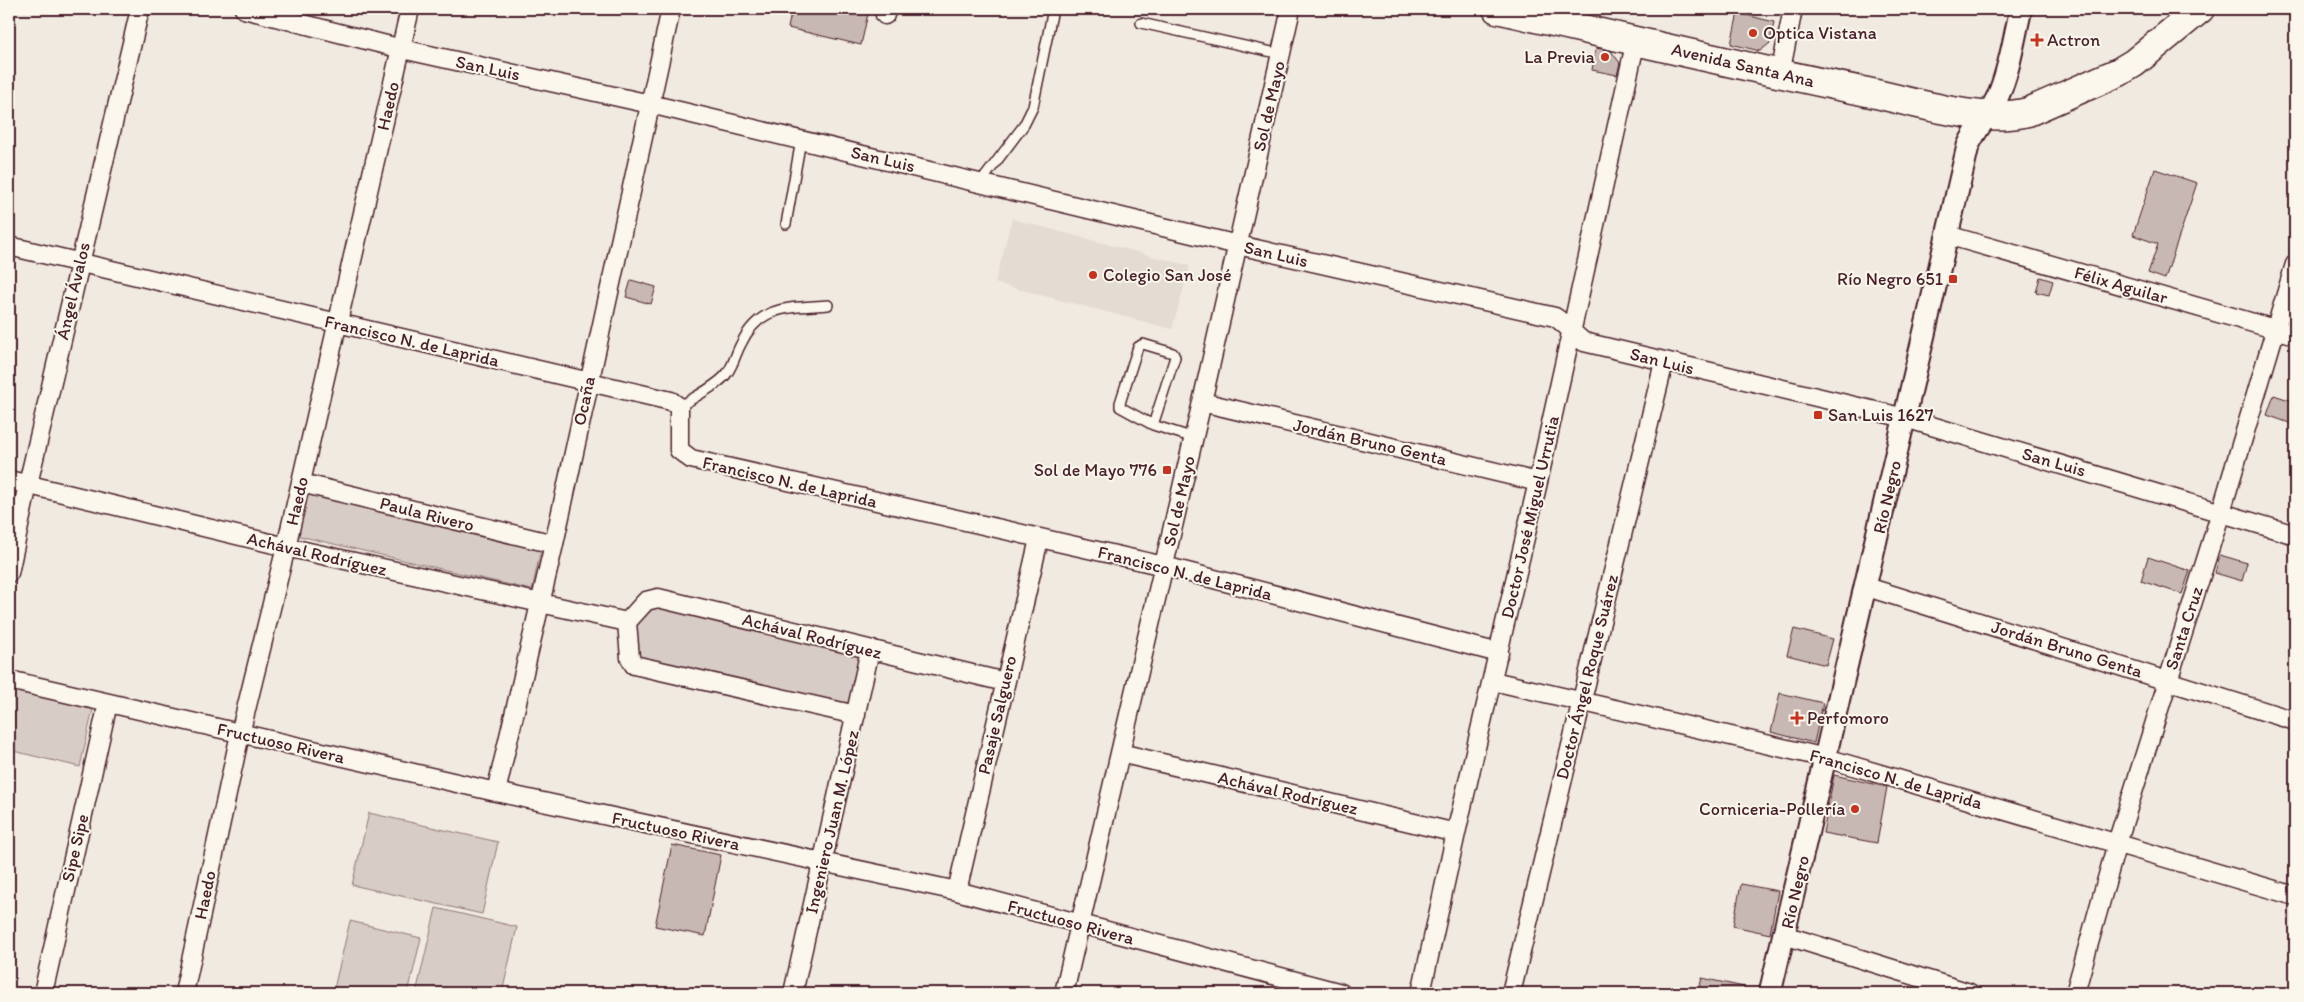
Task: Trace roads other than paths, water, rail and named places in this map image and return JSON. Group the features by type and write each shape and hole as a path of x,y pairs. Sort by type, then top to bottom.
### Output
{"main road":[{"name":"Avenida Santa Ana","path":"1497,9 1780,74 1965,113 2013,116 2028,112 2100,82 2134,63 2200,9"},
{"path":"1989,114 2019,96 2098,66 2111,58 2171,9"}],"street":[{"name":"Ángel Ávalos","path":"9,573 28,484 140,9"},
{"name":"San Luis","path":"244,9 402,49 650,104 1238,245 1555,317 1562,321 1571,333 1584,342 1905,418 2295,535"},
{"name":"Haedo","path":"184,993 240,734 301,484 410,9"},
{"name":"Ocaña","path":"496,792 554,544 671,9"},
{"name":"Sol de Mayo","path":"1064,993 1194,438 1291,9"},
{"path":"1780,74 1793,9"},
{"name":"Río Negro","path":"1770,993 1867,587 1968,146 1973,135 1989,114 2004,78 2020,9"},
{"name":"Doctor José Miguel Urrutia","path":"1421,993 1456,833 1538,482 1636,40"},
{"name":"Félix Aguilar","path":"1947,235 2295,335"},
{"name":"Francisco N. de Laprida","path":"9,246 671,401 678,407 678,450 691,459 1164,566 1499,653"},
{"name":"Santa Cruz","path":"2075,993 2117,843 2221,512 2295,264"},
{"name":"Doctor Ángel Roque Suárez","path":"1511,993 1664,362"},
{"name":"Jordán Bruno Genta","path":"1202,402 1538,482"},
{"name":"Achával Rodríguez","path":"9,480 286,547 626,622 646,601 658,598 1005,682"},
{"name":"Paula Rivero","path":"301,484 554,544"},
{"name":"Pasaje Salguero","path":"957,892 1039,539"},
{"name":"Jordán Bruno Genta","path":"1867,587 2295,721"},
{"path":"626,622 630,658 634,665 856,715"},
{"name":"Ingeniero Juan M. López","path":"793,993 870,650"},
{"name":"Fructuoso Rivera","path":"9,680 496,792 957,892 1341,993"},
{"name":"Francisco N. de Laprida","path":"1493,681 1826,758 2295,896"},
{"name":"Sipe Sipe","path":"43,993 108,703"},
{"name":"Achával Rodríguez","path":"1120,753 1456,833"},
{"path":"1784,935 1970,993"}],"lane":[{"path":"981,182 1024,125 1033,107 1053,9"},
{"path":"1141,22 1281,54"},
{"path":"786,224 801,140"},
{"path":"678,407 728,373 740,344 752,325 764,314 784,308 828,305"},
{"path":"1153,425 1175,357 1172,353 1144,344 1138,347 1120,403 1124,411 1153,425 1194,438"}],"place":[{"name":"Optica Vistana","path":"1753,33"},
{"name":"Actron","path":"2037,40"},
{"name":"La Previa","path":"1605,57"},
{"name":"Colegio San José","path":"1093,275"},
{"name":"Río Negro 651","path":"1953,279"},
{"name":"San Luis 1627","path":"1818,415"},
{"name":"Sol de Mayo 776","path":"1167,470"},
{"name":"Perfomoro","path":"1797,718"},
{"name":"Corniceria-Pollería","path":"1855,809"}]}
